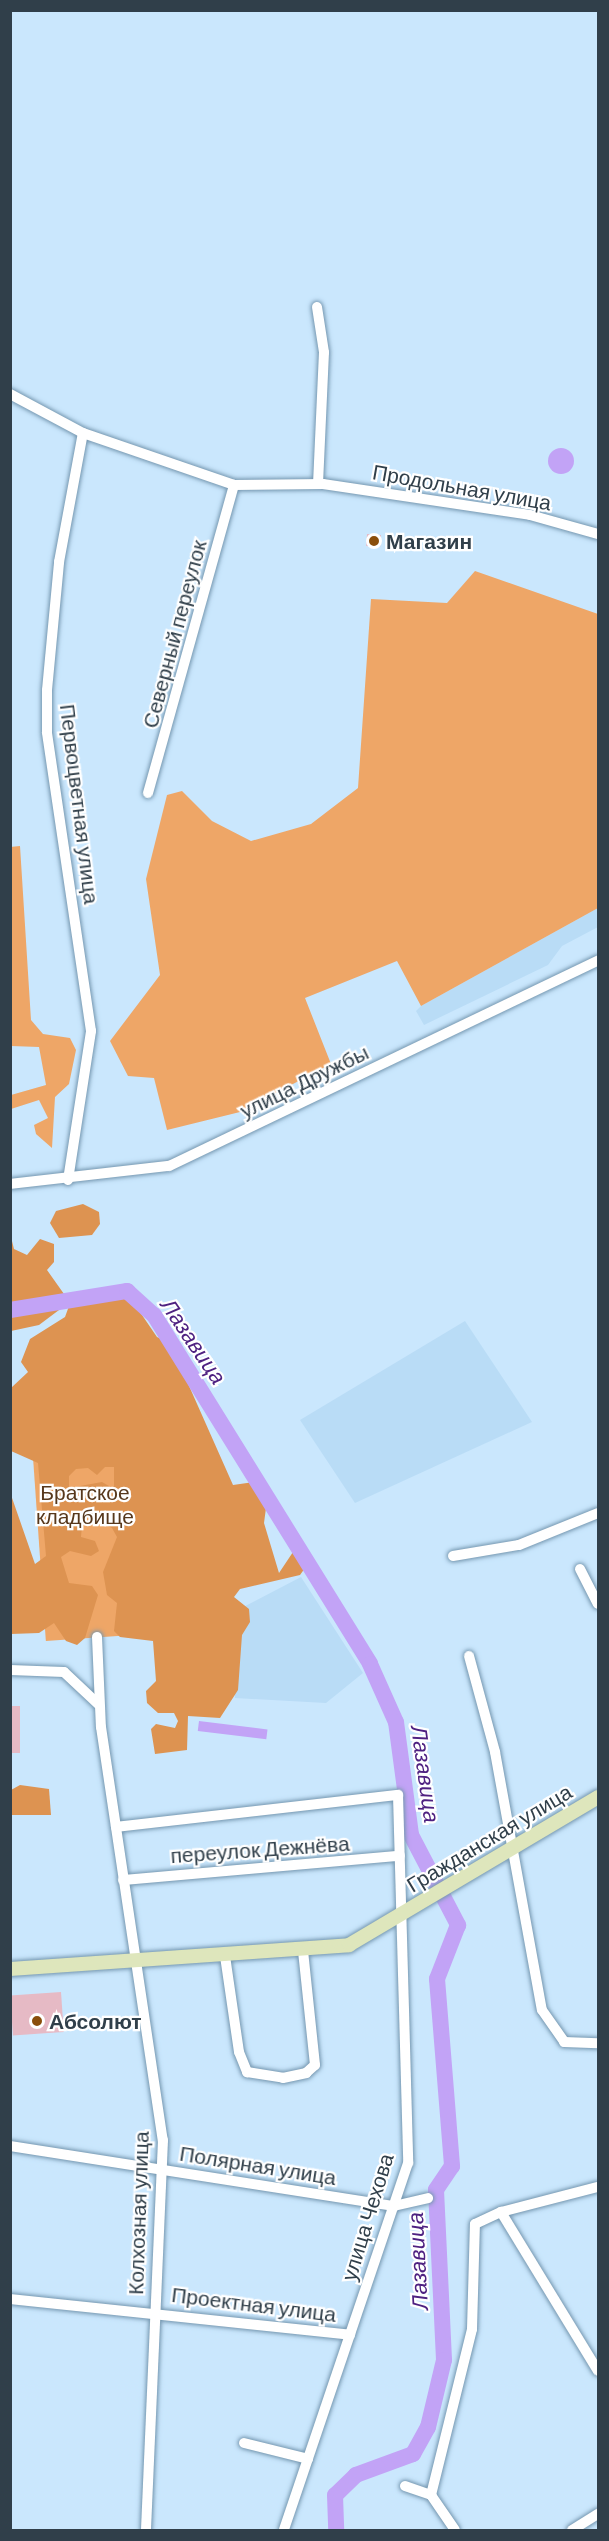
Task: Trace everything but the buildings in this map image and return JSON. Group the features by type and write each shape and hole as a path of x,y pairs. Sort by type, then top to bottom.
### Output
{"main road":[{"name":"Гражданская улица","path":"10,1969 136,1959 303,1951 349,1945 402,1916 462,1875 598,1797"}],"street":[{"path":"317,307 324,352 318,484"},
{"name":"Продольная улица","path":"10,394 83,433 234,485 318,484 530,515 598,534"},
{"name":"Первоцветная улица","path":"68,1180 91,1031 47,732 47,690 59,562 83,433"},
{"name":"Северный переулок","path":"148,793 234,485"},
{"name":"улица Дружбы","path":"10,1184 68,1180 169,1166 598,960"},
{"path":"453,1556 519,1545 598,1513"},
{"path":"580,1569 598,1604"},
{"name":"Колхозная улица","path":"97,1637 98,1705 163,2140 146,2530"},
{"path":"469,1656 495,1752 510,1849 542,2010 564,2042 598,2043"},
{"path":"10,1670 64,1672 98,1705"},
{"name":"улица Чехова","path":"116,1827 398,1795 408,2163 284,2530"},
{"name":"переулок Дежнёва","path":"123,1880 400,1856"},
{"path":"225,1956 239,2052 247,2072 283,2078 306,2073 315,2065 303,1951"},
{"name":"Полярная улица","path":"10,2146 394,2206 428,2198"},
{"path":"431,2495 472,2329 475,2224 501,2212 598,2187"},
{"path":"501,2212 594,2353 598,2371"},
{"name":"Проектная улица","path":"10,2299 155,2312 350,2335"},
{"path":"244,2444 308,2459"},
{"path":"405,2486 431,2495 455,2530"},
{"path":"572,2530 598,2514"}],"shaded area":[{"path":"561,448 570,452 574,461 570,470 561,474 552,470 548,461 552,452"},
{"path":"598,908 598,927 562,946 548,965 424,1025 416,1011 421,1006"},
{"path":"465,1321 532,1422 355,1503 300,1420"},
{"path":"301,1577 363,1673 326,1703 235,1698 224,1617"},
{"path":"199,1721 267,1729 266,1739 198,1731"}],"green space":[{"path":"475,571 598,614 598,908 421,1006 397,961 305,998 331,1064 240,1112 167,1130 154,1078 128,1076 110,1041 160,975 146,879 167,795 182,791 212,821 251,841 311,824 358,788 371,599 447,603"},
{"path":"20,846 31,1020 43,1034 70,1038 76,1050 69,1084 55,1097 52,1148 36,1134 34,1125 48,1118 39,1100 11,1109 11,1095 46,1085 39,1047 11,1046 10,847"},
{"path":"83,1204 99,1212 100,1224 92,1235 59,1238 50,1223 56,1211"},
{"path":"10,1233 14,1249 27,1255 40,1239 54,1244 54,1262 47,1270 64,1294 63,1307 39,1325 11,1331"},
{"path":"129,1296 157,1337 170,1343 233,1485 254,1482 266,1508 264,1523 279,1573 293,1552 305,1568 300,1575 240,1589 234,1597 249,1609 250,1622 242,1635 238,1690 220,1718 188,1716 187,1750 155,1754 151,1729 156,1724 175,1728 178,1721 174,1713 158,1713 147,1703 146,1691 156,1681 153,1641 120,1637 114,1631 117,1603 107,1595 103,1572 117,1537 112,1528 83,1514 81,1537 95,1541 99,1551 91,1556 70,1551 61,1557 69,1583 92,1586 98,1595 85,1638 77,1645 66,1641 54,1623 39,1633 11,1634 11,1495 35,1564 46,1556 38,1463 11,1451 11,1388 28,1372 21,1362 30,1339 65,1317 69,1306","holes":["105,1467 114,1467 114,1489 102,1482 69,1488 69,1476 76,1469 88,1468 97,1475"]},
{"name":"Братское кладбище","path":"124,1368 143,1634 46,1641 27,1375"},
{"path":"20,1785 49,1789 51,1815 11,1815 11,1790"}],"waterway":[{"name":"Лазавица","path":"10,1310 127,1291 154,1315 370,1664 396,1722 411,1835 458,1925 437,1979 452,2166 436,2190 444,2360 428,2427 413,2454 356,2475 335,2495 336,2530"}],"place":[{"name":"Магазин","path":"374,541"},
{"name":"Абсолют","path":"37,2021"}]}
